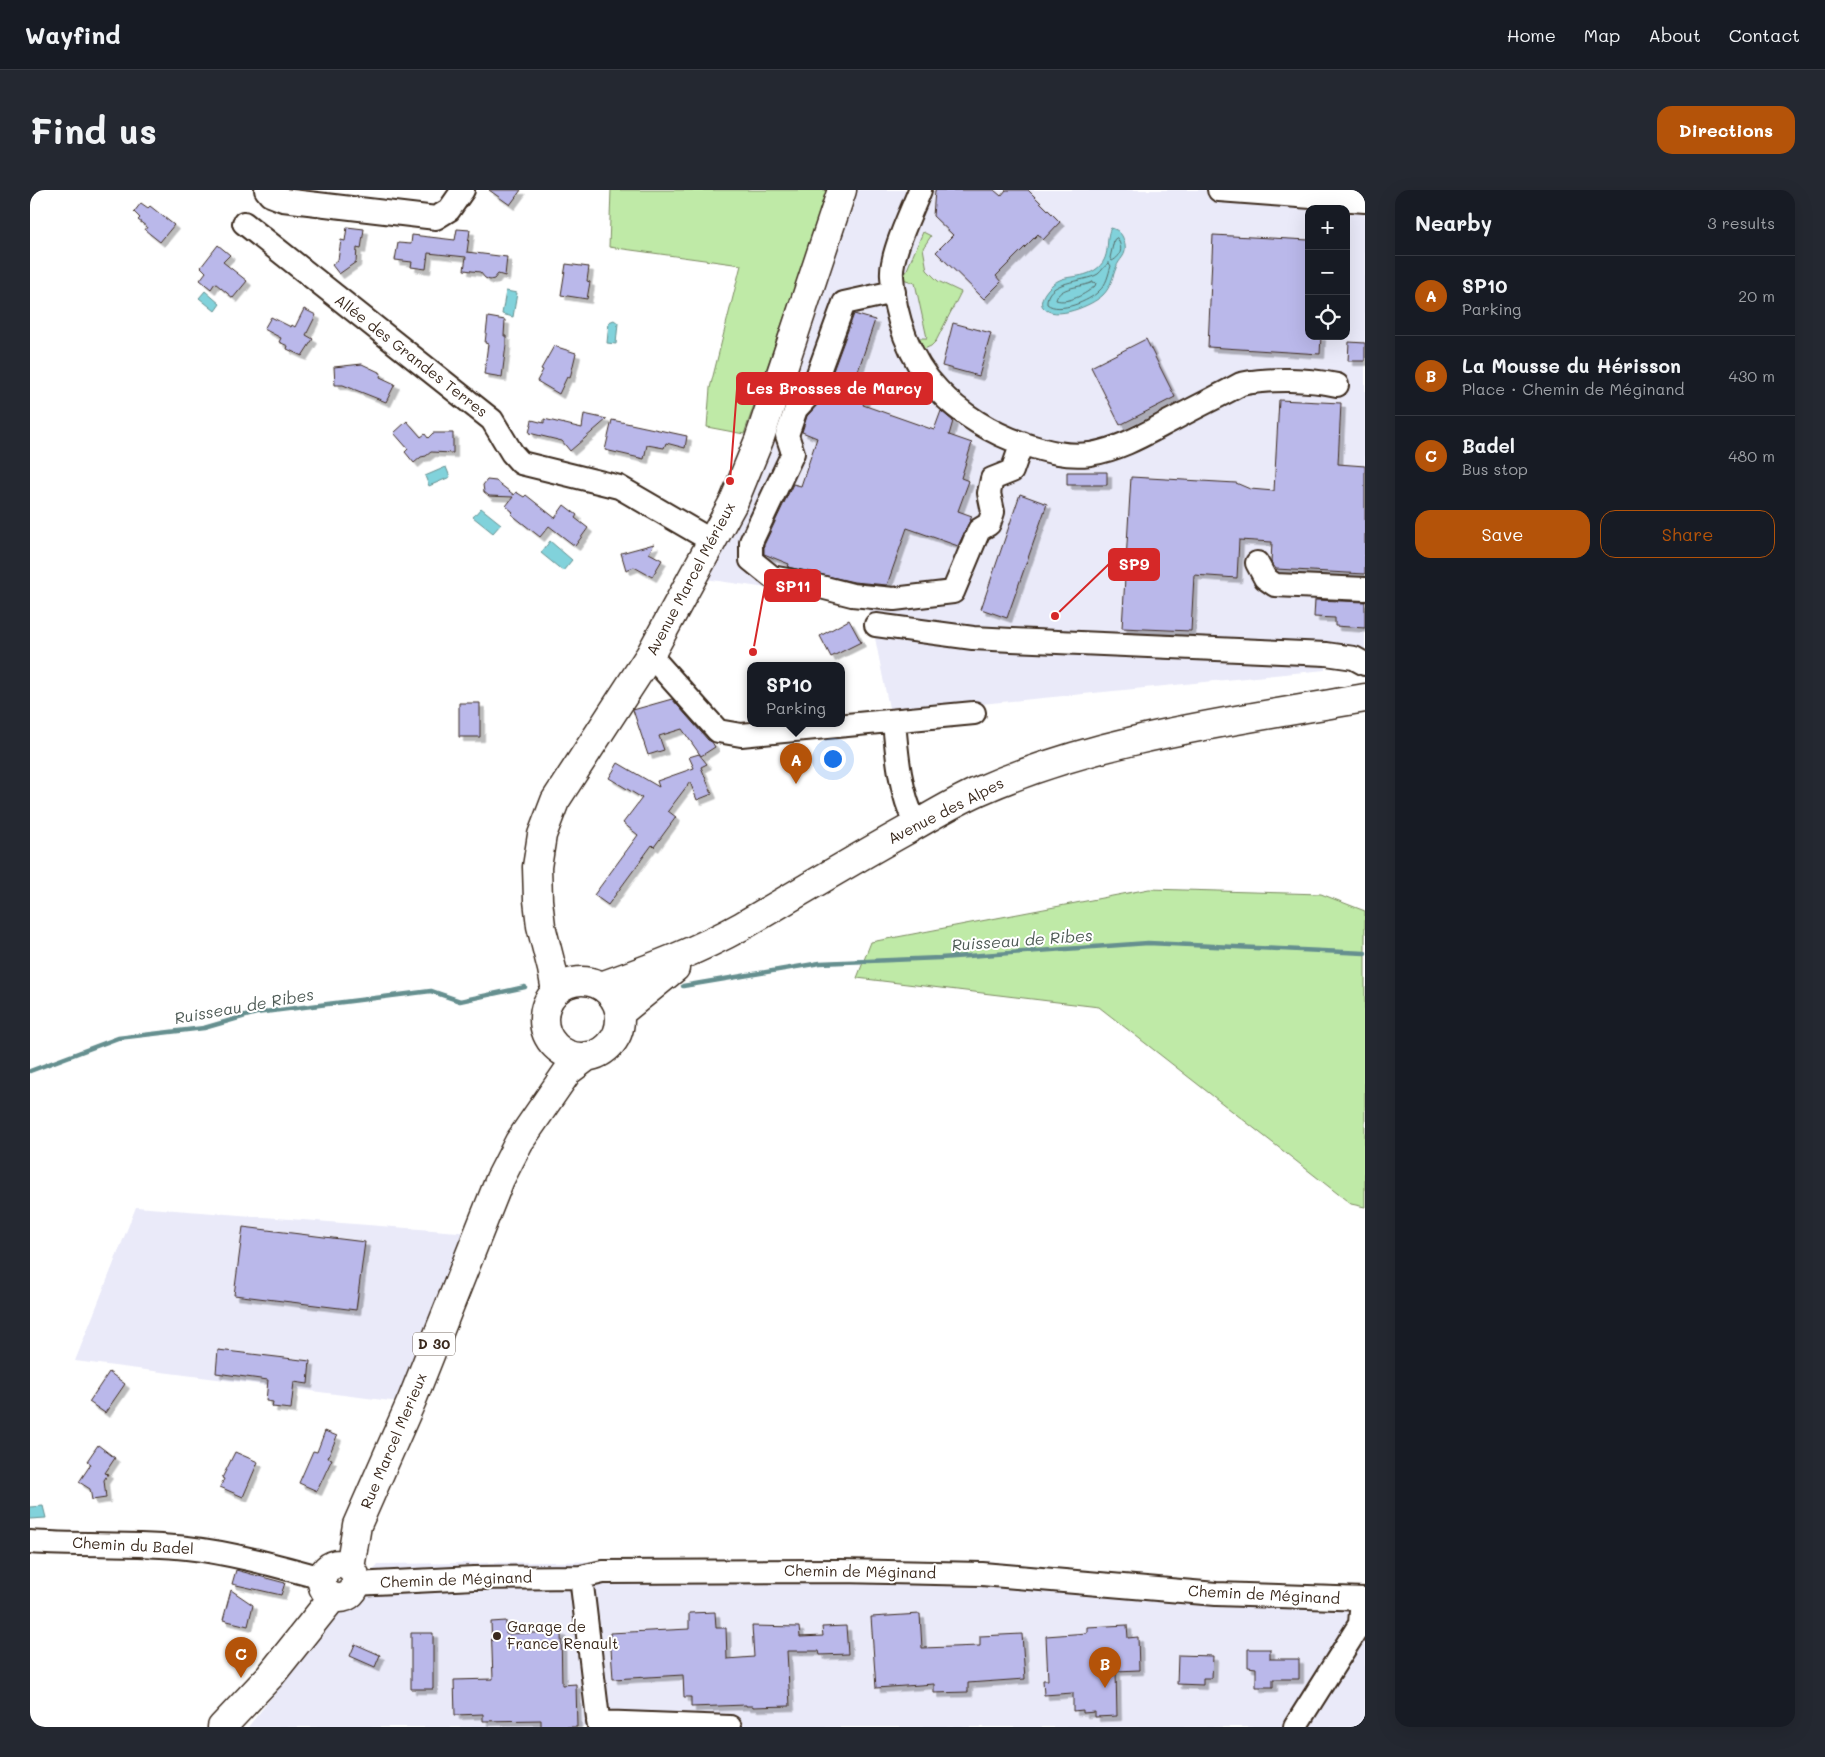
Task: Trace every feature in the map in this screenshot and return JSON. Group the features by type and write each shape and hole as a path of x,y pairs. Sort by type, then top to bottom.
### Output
{"main road":[{"name":"Avenue Marcel Mérieux","path":"556,991 541,926 537,867 542,835 554,801 650,656 734,501 759,440 842,190"},
{"name":"Avenue des Alpes","path":"592,983 694,950 742,925 977,792 1033,769 1097,749 1176,732 1365,698"},
{"name":"Avenue Marcel Mérieux","path":"541,926 563,966 592,983"},
{"name":"Avenue des Alpes","path":"620,1013 640,994 680,964 694,950"},
{"path":"572,982 592,983 609,992 616,1002 620,1013 617,1033 610,1044 600,1052 588,1056 569,1055 552,1043 544,1023 544,1013 548,1002 556,991 572,982"},
{"name":"Rue Marcel Merieux","path":"531,1124 548,1067 552,1043"},
{"name":"Rue Marcel Merieux","path":"222,1727 270,1676 340,1582 358,1525 412,1400 500,1179 518,1142 568,1071 588,1056"}],"street":[{"path":"266,190 270,195 283,200 436,218 449,210 463,190"},
{"path":"920,190 892,262 892,277 899,320 915,358 938,390 967,416 1010,440 1051,453 1088,454 1109,450 1140,437 1241,384 1265,381 1321,382 1337,385"},
{"path":"1219,190 1352,196"},
{"name":"Allée des Grandes Terres","path":"244,223 492,420 512,453 521,463 543,470 619,487 712,542"},
{"path":"894,292 844,303 811,393 796,409 787,435 793,453 751,542 751,560 772,578 813,585 852,595 894,599 953,592 979,530 989,524 993,512 988,493 992,479 1012,471 1022,444"},
{"path":"1257,562 1265,578 1275,585 1365,589"},
{"path":"876,625 973,638 1326,654 1354,658 1365,664"},
{"path":"650,656 718,731 741,735 828,727"},
{"path":"845,725 974,714"},
{"path":"894,721 899,776 909,811 916,825"},
{"name":"Chemin du Badel","path":"30,1542 132,1543 189,1548 241,1558 340,1582"},
{"name":"Chemin de Méginand","path":"340,1582 581,1576 603,1572 982,1574 1216,1594 1364,1599"},
{"path":"581,1576 598,1724 730,1727"},
{"path":"1295,1727 1360,1624 1364,1599"}],"shaded area":[{"path":"852,190 1365,190 1365,652 1326,650 1325,670 890,713 868,603 705,579"},
{"path":"136,1207 471,1233 399,1402 75,1361"},
{"path":"810,1559 986,1561 1212,1582 1365,1589 1365,1727 248,1727 378,1564"}],"green space":[{"path":"611,190 828,190 744,434 707,427 710,388 741,265 609,247"},
{"path":"923,232 931,236 923,248 927,270 938,281 961,292 936,341 931,346 922,350 916,338 927,338 915,283 903,279"},
{"path":"1149,889 1321,894 1365,911 1365,1207 1351,1204 1099,1007 857,978 871,942"}],"water":[{"path":"1111,228 1121,234 1125,248 1124,255 1117,265 1106,292 1091,303 1073,310 1056,313 1048,311 1043,307 1042,299 1044,295 1057,281 1088,273 1101,265 1106,254"},
{"path":"205,291 220,304 215,311 199,298"},
{"path":"506,291 517,293 513,317 502,314"},
{"path":"614,320 618,323 616,344 607,343 609,322"},
{"path":"446,467 450,477 429,486 425,476"},
{"path":"481,508 501,524 493,533 473,517"},
{"path":"550,541 572,560 563,571 541,553"},
{"path":"43,1506 46,1518 30,1519 30,1507"}],"building":[{"path":"489,190 521,190 510,205"},
{"path":"935,190 994,190 1001,196 1006,190 1028,190 1060,222 1043,240 1038,234 996,276 1001,282 984,299 936,252 953,235 933,216"},
{"path":"141,203 148,208 150,206 174,225 160,242 145,230 147,227 138,220 140,218 134,212"},
{"path":"347,227 364,229 361,249 357,248 356,262 339,274 332,265 338,260 341,240 345,241"},
{"path":"457,229 470,230 467,252 507,257 505,276 498,274 494,279 490,280 485,278 480,272 464,270 466,257 428,253 426,269 411,267 412,262 395,260 398,243 411,244 412,235 455,240"},
{"path":"1213,235 1305,240 1305,340 1321,340 1320,354 1208,347"},
{"path":"218,245 230,255 223,262 247,281 233,298 215,283 211,289 200,280 206,272 201,267"},
{"path":"566,264 589,267 587,281 590,282 587,299 561,295"},
{"path":"304,309 316,315 306,335 313,339 302,356 287,349 288,346 279,342 281,338 264,329 271,317 291,327 292,325 295,327"},
{"path":"854,314 875,320 856,377 861,378 859,384 869,388 863,405 934,430 941,411 953,421 949,435 972,443 961,478 969,481 958,511 972,516 958,546 907,528 887,585 854,582 788,567 789,564 764,554 764,545 793,484 801,486 817,438 802,432 807,416 823,398"},
{"path":"488,317 505,320 504,336 506,336 506,345 502,377 484,374 488,344 485,343"},
{"path":"953,323 991,333 979,376 942,366"},
{"path":"1146,339 1175,397 1120,425 1091,367"},
{"path":"1349,342 1365,343 1365,361 1348,361"},
{"path":"554,346 576,353 570,378 567,377 559,394 537,381 543,370 541,369"},
{"path":"362,364 381,373 380,377 395,384 386,402 343,385 335,385 334,367"},
{"path":"1279,400 1341,403 1338,464 1365,466 1365,574 1276,569 1271,562 1272,542 1239,540 1237,578 1194,575 1191,631 1122,628 1131,477 1236,483 1250,489 1274,491"},
{"path":"584,414 607,419 570,451 562,441 529,433 532,420 544,423 544,419 582,428"},
{"path":"612,420 687,436 685,448 666,443 664,448 647,445 644,459 605,450"},
{"path":"407,421 421,437 425,434 428,438 433,433 453,433 453,453 431,452 414,463 405,452 408,449 394,433"},
{"path":"1067,472 1107,472 1107,485 1067,485"},
{"path":"487,480 496,481 514,495 516,492 524,497 526,495 555,518 564,505 577,515 575,518 588,528 575,546 549,526 540,537 511,514 513,512 506,506 513,497 489,496 484,492 483,485"},
{"path":"1020,494 1047,504 1007,618 981,609"},
{"path":"654,544 649,553 662,560 652,577 634,567 626,570 621,553"},
{"path":"1315,600 1365,602 1365,628 1335,626 1335,618 1314,617"},
{"path":"849,620 861,642 831,657 820,636"},
{"path":"672,699 715,747 701,756 682,729 659,736 664,750 648,755 633,710"},
{"path":"459,703 480,703 480,737 459,737"},
{"path":"699,754 707,764 701,767 712,794 697,800 690,782 668,811 676,817 654,847 652,845 608,905 594,895 638,835 623,823 642,798 609,778 618,763 659,787 657,781 694,768 689,757"},
{"path":"243,1227 365,1242 356,1310 234,1295"},
{"path":"218,1350 310,1361 308,1384 294,1382 291,1409 272,1407 273,1402 266,1401 268,1380 216,1373"},
{"path":"109,1372 125,1384 105,1413 89,1402"},
{"path":"325,1431 337,1436 328,1458 332,1459 317,1491 299,1483 313,1451 317,1452"},
{"path":"98,1445 115,1458 105,1473 108,1474 104,1480 106,1498 92,1500 90,1489 79,1482 91,1464 87,1461"},
{"path":"235,1452 258,1462 243,1497 220,1487 224,1479 222,1478"},
{"path":"236,1570 285,1583 281,1595 232,1584"},
{"path":"231,1590 253,1605 248,1626 223,1620"},
{"path":"715,1612 716,1628 726,1628 727,1659 754,1657 752,1626 799,1627 800,1637 823,1636 822,1627 846,1626 848,1654 820,1655 819,1651 787,1651 790,1706 691,1707 691,1697 684,1697 683,1675 613,1679 610,1633 689,1629 689,1613"},
{"path":"920,1614 922,1648 980,1646 980,1636 1022,1634 1025,1679 968,1683 968,1692 934,1693 934,1684 876,1688 871,1617"},
{"path":"506,1621 506,1634 561,1632 562,1685 576,1684 577,1727 541,1727 541,1720 483,1721 483,1714 455,1715 454,1680 493,1679 491,1622"},
{"path":"1127,1625 1128,1638 1138,1637 1139,1670 1116,1671 1117,1716 1095,1717 1095,1712 1083,1713 1083,1710 1073,1711 1073,1693 1044,1695 1043,1680 1048,1680 1046,1636 1087,1633 1087,1627"},
{"path":"411,1633 433,1633 433,1689 411,1689"},
{"path":"355,1644 380,1655 375,1667 350,1656"},
{"path":"1248,1649 1270,1649 1270,1659 1299,1659 1299,1679 1273,1679 1273,1687 1256,1687 1256,1668 1248,1667"},
{"path":"1178,1655 1213,1656 1212,1678 1203,1678 1203,1685 1177,1684"}],"waterway":[{"name":"Ruisseau de Ribes","path":"683,986 820,963 940,958 1148,943 1365,953"},
{"name":"Ruisseau de Ribes","path":"30,1071 118,1038 204,1028 256,1013 431,991 460,1001 525,987"}],"place":[{"name":"Les Brosses de Marcy","path":"730,481"},
{"name":"SP9","path":"1055,616"},
{"name":"SP11","path":"753,652"},
{"name":"SP10","path":"796,784"},
{"name":"Garage de France Renault","path":"497,1636"},
{"name":"Badel","path":"241,1678"},
{"name":"La Mousse du Hérisson","path":"1105,1688"}]}
